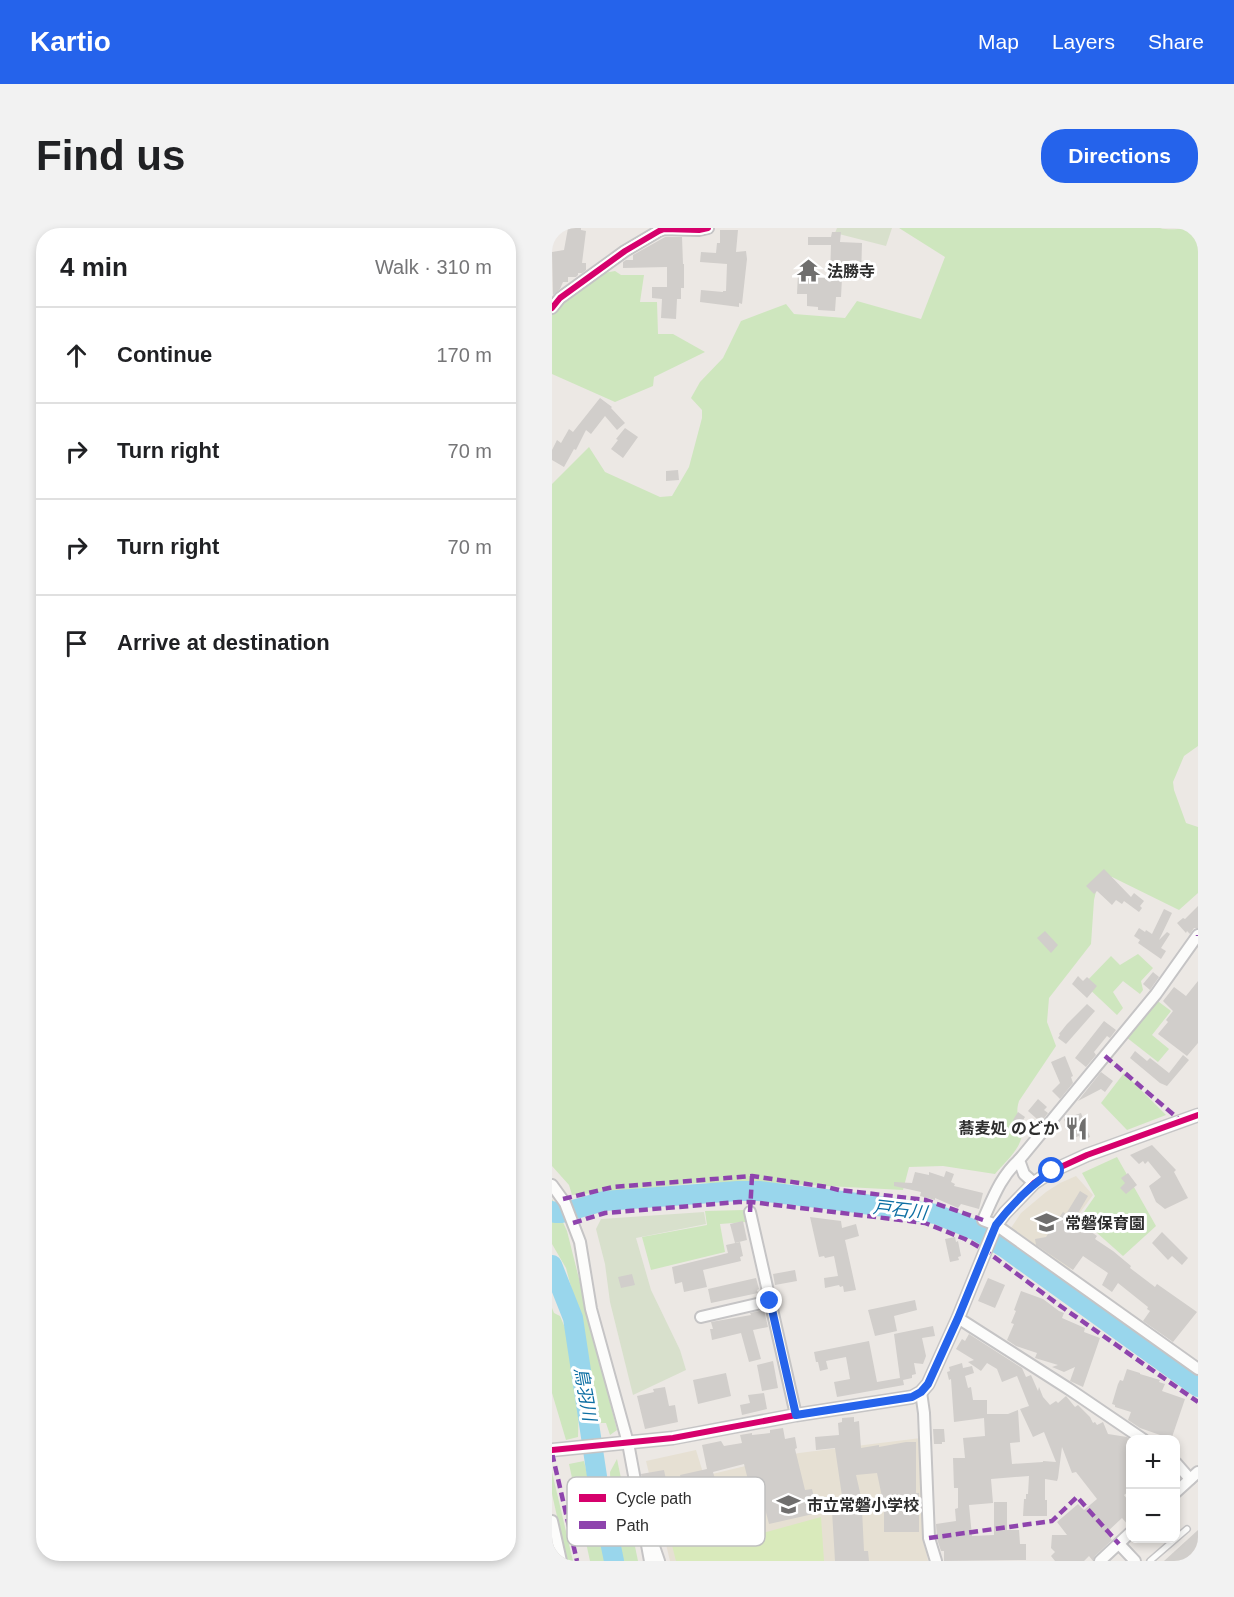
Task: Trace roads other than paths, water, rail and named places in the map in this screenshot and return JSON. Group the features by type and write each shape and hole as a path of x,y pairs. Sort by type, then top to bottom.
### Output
{"street":[{"path":"552,308 560,298 625,251 659,231 708,228"},
{"path":"1198,935 1156,994 1019,1160 1009,1169 982,1220 1198,1369"},
{"path":"553,1450 673,1438 796,1415 912,1397 928,1384 995,1227 1005,1213 1034,1183 1068,1163 1198,1115"},
{"path":"1019,1160 1024,1174 1034,1183"},
{"path":"552,1185 565,1203 580,1242 591,1309 633,1477"},
{"path":"750,1212 796,1415"},
{"path":"701,1317 770,1301"},
{"path":"958,1318 1137,1435"},
{"path":"921,1392 924,1413 929,1538 936,1561"},
{"path":"1179,1489 1194,1475 1180,1466"},
{"path":"552,1521 561,1561"},
{"path":"1100,1561 1126,1538"},
{"path":"1119,1544 1135,1561"},
{"path":"647,1546 650,1561"},
{"path":"654,1546 659,1561"}],"lane":[{"path":"1150,1561 1187,1529"},
{"path":"1194,1561 1198,1557"}],"waterway":[{"name":"戸石川","path":"552,1211 562,1213 604,1201 759,1191 936,1214 977,1231 1005,1248 1198,1387"},
{"name":"鳥羽川","path":"552,1265 573,1318 597,1477"},
{"name":"鳥羽川","path":"611,1546 614,1561"}],"place":[{"name":"法勝寺","path":"809,271"},
{"name":"蕎麦処 のどか","path":"1077,1128"},
{"name":"常磐保育園","path":"1047,1223"},
{"name":"市立常磐小学校","path":"789,1505"}]}
